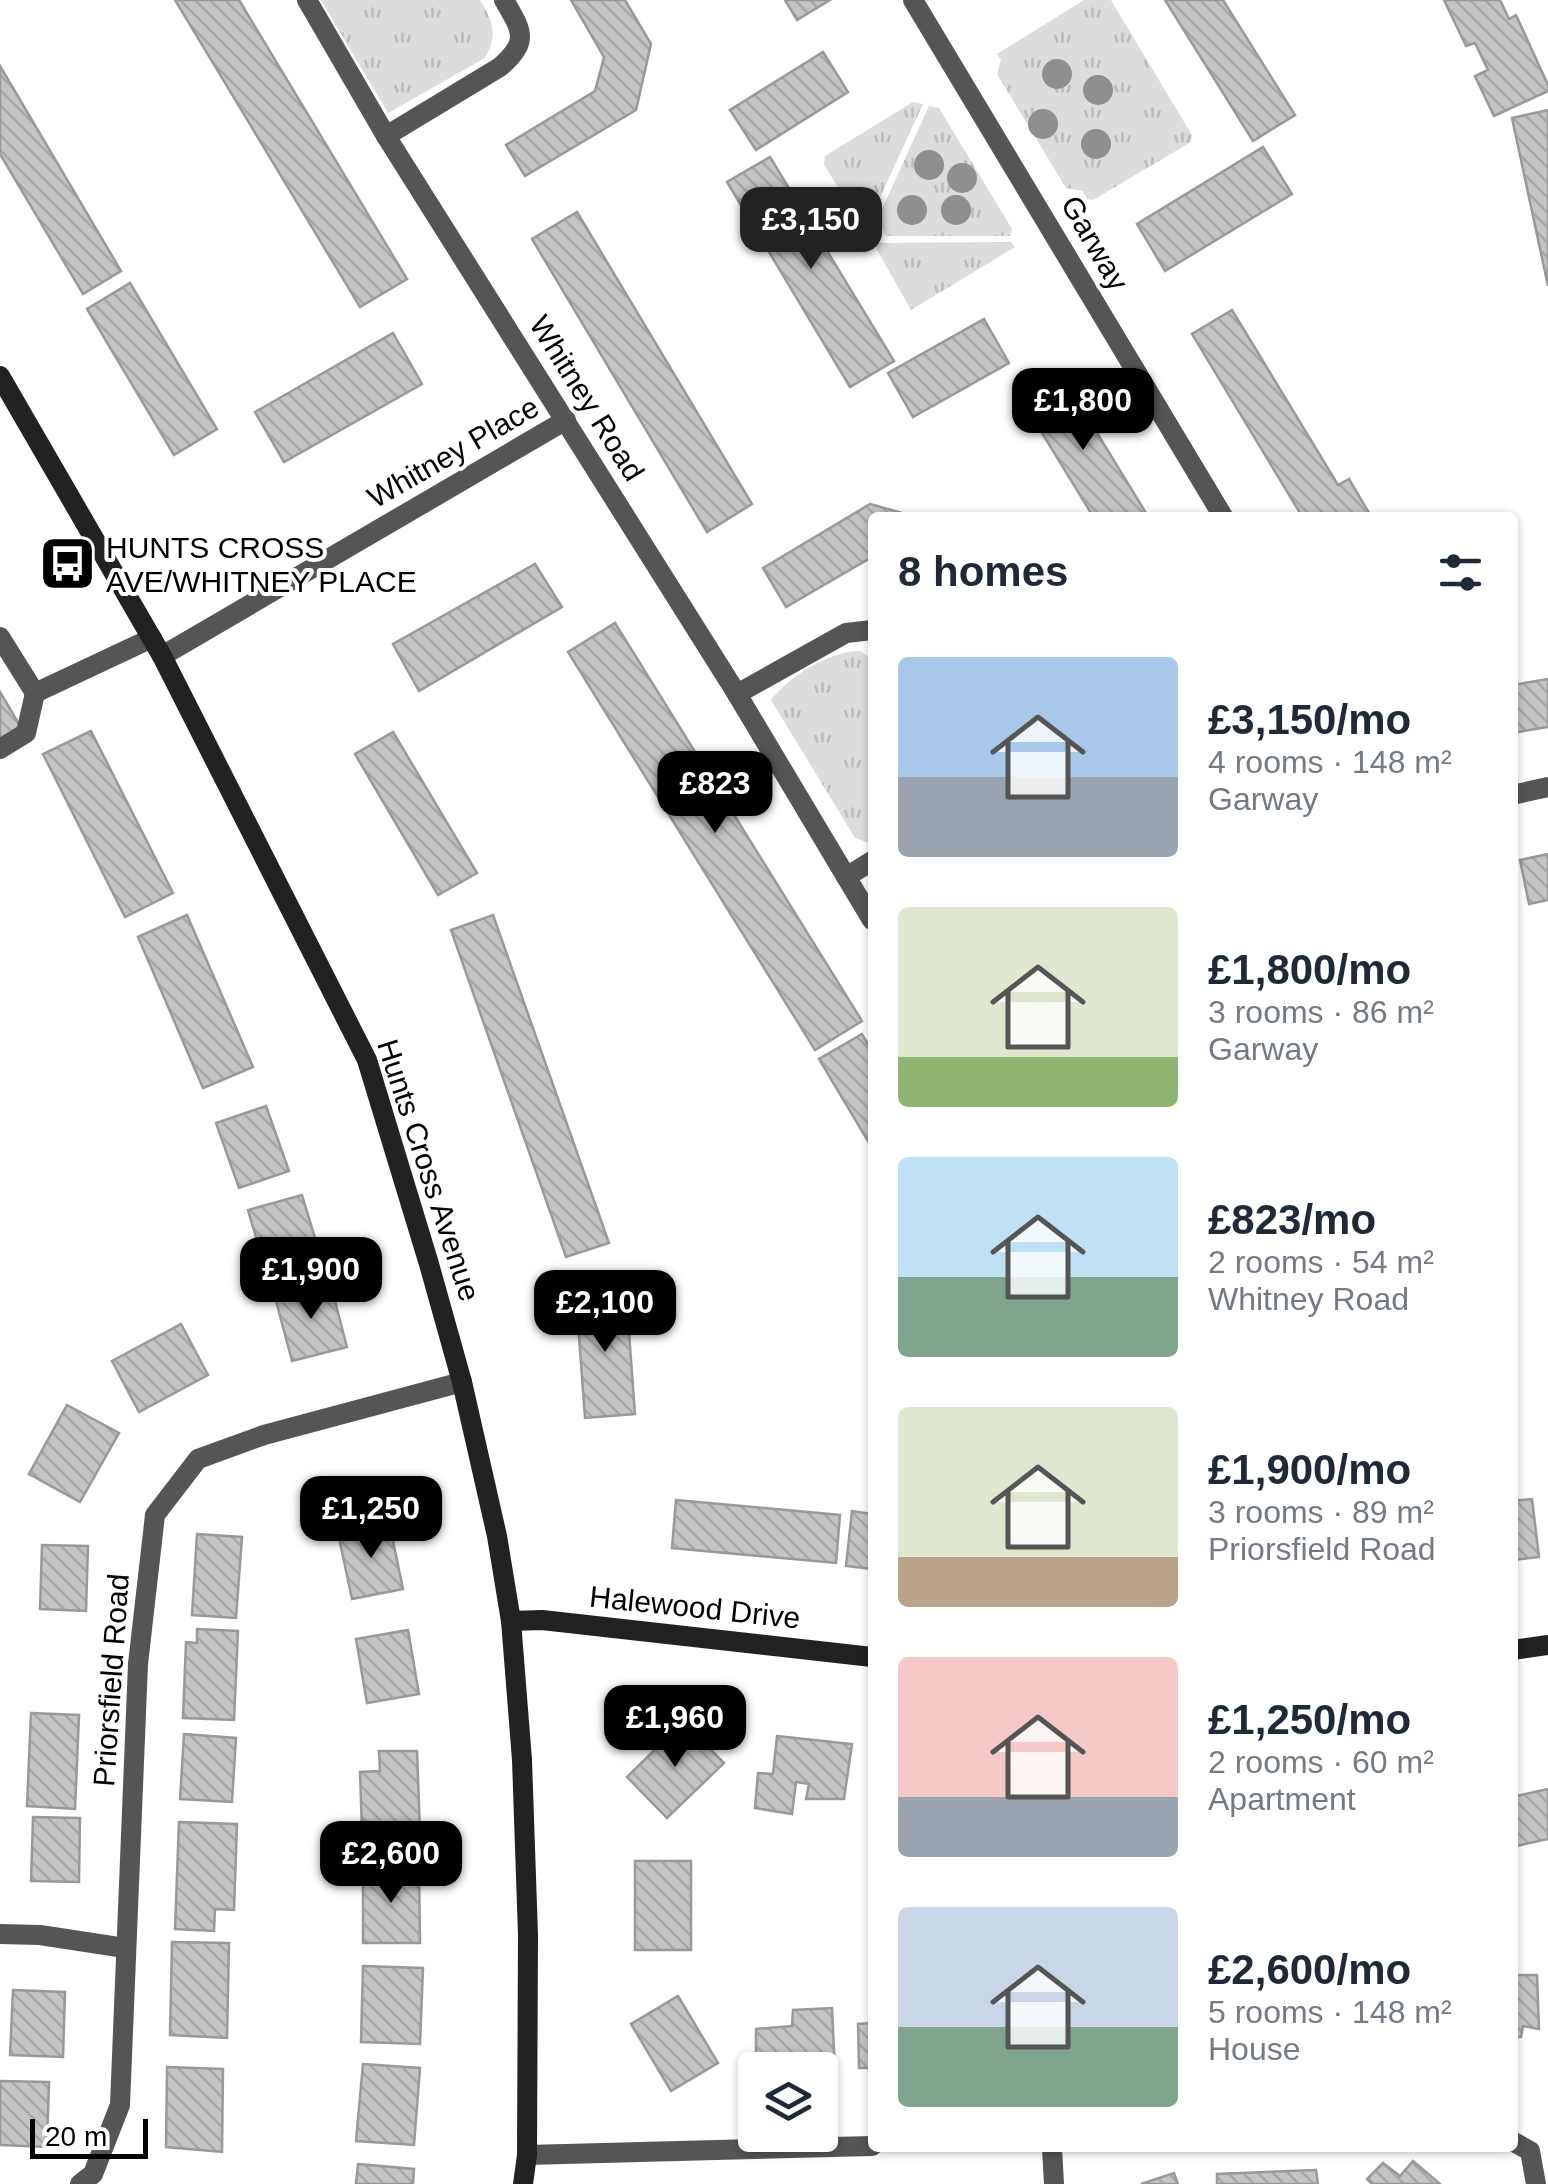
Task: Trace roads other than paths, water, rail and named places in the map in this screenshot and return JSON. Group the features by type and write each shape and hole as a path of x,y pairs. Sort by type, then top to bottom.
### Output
{"street":[{"name":"Whitney Road","path":"307,0 386,136 737,694 868,913"},
{"path":"386,136 514,55 520,46 520,29 504,0"},
{"name":"Garway","path":"913,0 1220,512"},
{"name":"Hunts Cross Avenue","path":"0,376 157,647 367,1060 462,1382 497,1536 511,1621 522,1760 528,1934 523,2184"},
{"name":"Whitney Place","path":"35,693 157,647 566,420"},
{"path":"737,694 846,633 868,630"},
{"path":"0,637 35,693 26,732 0,748"},
{"path":"1518,794 1548,788"},
{"path":"846,877 868,863"},
{"name":"Priorsfield Road","path":"80,2184 93,2174 120,2105 138,1664 154,1515 198,1460 264,1435 462,1382"},
{"name":"Halewood Drive","path":"511,1621 542,1620 868,1657"},
{"path":"1518,1649 1548,1645"},
{"path":"0,1934 40,1934 125,1948"},
{"path":"1518,2144 1530,2151 1536,2184"},
{"path":"526,2155 868,2146"},
{"path":"1052,2152 1054,2184"}],"place":[{"name":"HUNTS CROSS AVE/WHITNEY PLACE","path":"67,564"}]}
